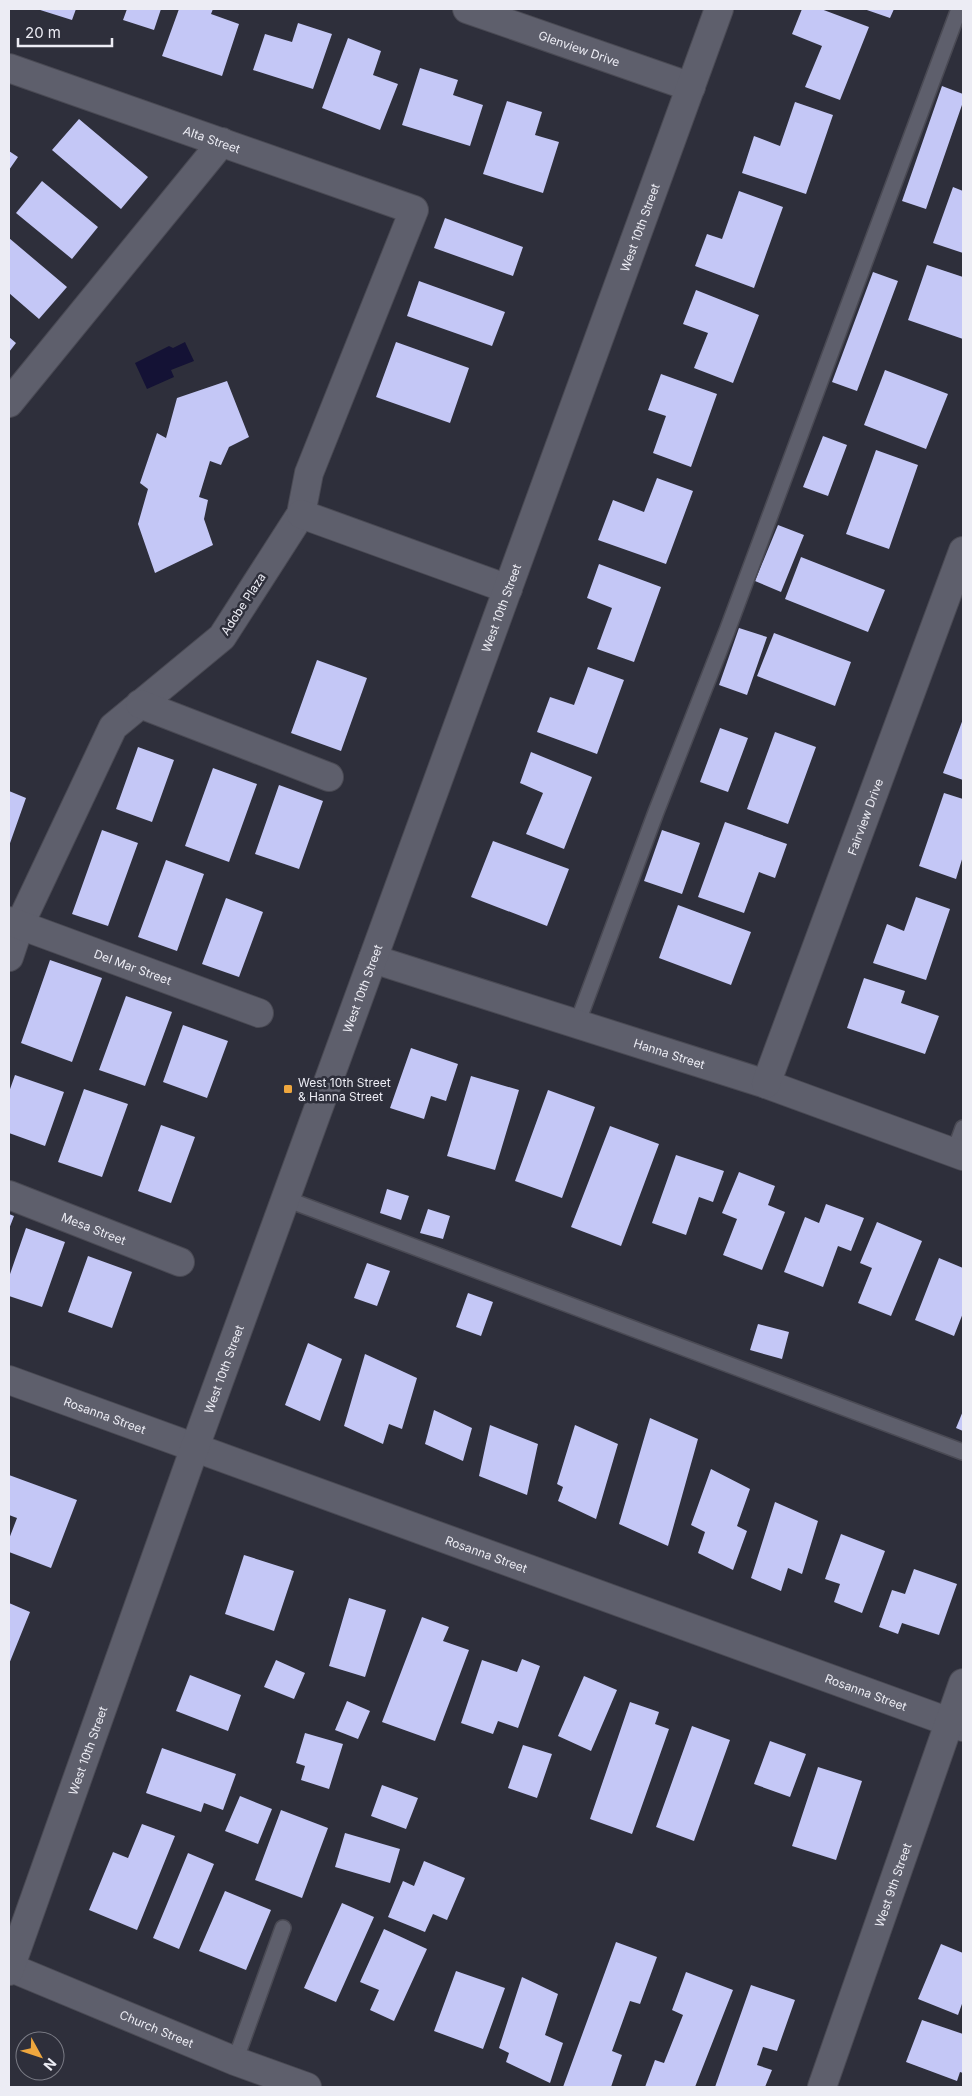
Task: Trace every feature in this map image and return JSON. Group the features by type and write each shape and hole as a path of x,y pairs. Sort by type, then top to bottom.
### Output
{"street":[{"name":"Glenview Drive","path":"467,9 691,87"},
{"name":"West 10th Street","path":"9,1968 195,1447 719,9"},
{"name":"Alta Street","path":"9,68 414,210"},
{"path":"9,403 222,142"},
{"name":"Adobe Plaza","path":"9,956 14,923 113,727 222,637 301,514 309,473 414,210"},
{"path":"301,514 508,589"},
{"name":"Fairview Drive","path":"766,1084 963,551"},
{"path":"140,704 329,777"},
{"name":"Del Mar Street","path":"14,923 259,1013"},
{"name":"Hanna Street","path":"373,958 766,1084 959,1155"},
{"name":"Mesa Street","path":"9,1195 180,1262"},
{"name":"Rosanna Street","path":"9,1380 956,1724"},
{"name":"West 9th Street","path":"822,2087 956,1724 963,1683"},
{"name":"Church Street","path":"9,1968 235,2061 307,2087"}],"lane":[{"path":"577,1024 656,812 727,631 959,9"},
{"path":"959,1155 963,1128"},
{"path":"286,1199 963,1452"},
{"path":"235,2061 283,1928"}],"shaded area":[{"path":"185,342 194,361 171,370 174,377 147,389 135,363 169,346 173,348"}],"building":[{"path":"37,9 76,9 72,20"},
{"path":"127,9 161,9 154,30 123,20"},
{"path":"179,9 213,9 211,14 239,24 222,76 162,56"},
{"path":"802,9 821,9 869,27 840,100 805,87 822,46 792,34"},
{"path":"864,9 894,9 890,18"},
{"path":"298,23 332,34 313,89 253,70 265,34 292,42"},
{"path":"348,38 381,51 373,75 398,84 380,130 322,108"},
{"path":"420,68 458,80 453,95 483,105 470,146 402,125"},
{"path":"942,86 963,94 963,102 926,209 902,201"},
{"path":"507,101 542,112 535,135 559,142 543,193 483,174"},
{"path":"795,102 833,115 806,194 742,173 754,136 780,146"},
{"path":"79,119 148,177 121,209 52,150"},
{"path":"9,151 18,157 9,170"},
{"path":"42,181 98,227 72,259 16,213"},
{"path":"953,187 963,191 963,253 933,243"},
{"path":"739,191 783,207 754,288 695,266 707,234 722,239"},
{"path":"445,218 523,247 513,276 434,248"},
{"path":"9,238 67,287 39,319 9,293"},
{"path":"927,265 963,277 963,339 908,320"},
{"path":"873,272 898,281 857,391 832,382"},
{"path":"419,281 505,312 492,346 407,316"},
{"path":"696,290 759,315 733,383 694,368 708,333 683,324"},
{"path":"9,337 16,343 9,352"},
{"path":"396,342 469,368 450,423 376,397"},
{"path":"885,370 948,394 926,449 864,425"},
{"path":"661,374 717,394 691,467 653,453 666,416 648,410"},
{"path":"227,381 249,437 229,447 221,465 210,461 199,497 208,500 204,519 213,545 155,573 138,524 148,489 140,483 157,433 166,438 177,398"},
{"path":"823,436 847,445 828,496 803,487"},
{"path":"876,450 918,465 889,549 846,534"},
{"path":"657,478 693,491 666,564 598,540 613,500 644,512"},
{"path":"778,525 804,535 781,592 755,581"},
{"path":"801,557 885,590 868,632 785,599"},
{"path":"599,564 661,587 634,662 597,649 612,608 587,598"},
{"path":"739,628 767,637 747,695 719,685"},
{"path":"774,633 851,662 835,706 757,676"},
{"path":"317,660 367,678 341,751 291,733"},
{"path":"588,667 624,680 597,754 537,732 550,697 574,705"},
{"path":"963,719 963,780 943,773"},
{"path":"720,728 748,738 728,792 700,782"},
{"path":"775,732 816,747 788,824 747,809"},
{"path":"138,747 174,760 152,822 116,809"},
{"path":"531,752 592,777 564,849 526,834 543,793 520,783"},
{"path":"213,768 257,784 229,862 185,846"},
{"path":"279,785 323,801 299,869 255,854"},
{"path":"9,791 26,798 9,846"},
{"path":"944,793 963,799 963,856 956,879 919,866"},
{"path":"725,822 787,844 775,878 759,872 744,913 698,897"},
{"path":"102,830 138,843 108,926 72,914"},
{"path":"662,830 700,843 682,894 644,881"},
{"path":"493,841 569,869 547,926 471,897"},
{"path":"166,860 204,874 177,951 138,937"},
{"path":"916,897 950,909 926,980 873,963 887,924 904,931"},
{"path":"226,898 263,912 239,977 202,964"},
{"path":"678,905 751,932 731,985 659,958"},
{"path":"50,960 102,978 72,1062 21,1043"},
{"path":"864,978 905,991 901,1003 939,1016 925,1054 847,1028"},
{"path":"126,996 172,1012 145,1086 99,1070"},
{"path":"183,1025 228,1041 207,1098 163,1082"},
{"path":"411,1048 458,1064 446,1101 431,1096 424,1119 390,1108"},
{"path":"15,1075 64,1092 45,1146 9,1133 9,1092"},
{"path":"471,1076 519,1090 495,1170 447,1156"},
{"path":"84,1089 128,1104 102,1177 58,1162"},
{"path":"548,1090 595,1107 562,1198 515,1181"},
{"path":"161,1125 195,1137 171,1203 138,1191"},
{"path":"610,1126 659,1144 621,1246 571,1227"},
{"path":"676,1155 724,1171 713,1202 699,1197 686,1235 652,1223"},
{"path":"739,1172 775,1186 768,1205 785,1212 762,1270 723,1255 737,1219 722,1213"},
{"path":"387,1189 409,1196 401,1220 380,1213"},
{"path":"826,1204 864,1218 851,1251 838,1246 823,1287 784,1272 805,1217 819,1223"},
{"path":"428,1209 450,1216 443,1239 420,1233"},
{"path":"9,1214 14,1216 9,1229"},
{"path":"877,1222 922,1241 891,1316 858,1303 872,1268 860,1263"},
{"path":"26,1228 65,1242 42,1307 9,1296 9,1277"},
{"path":"88,1256 132,1272 112,1328 68,1312"},
{"path":"939,1258 963,1268 963,1313 954,1336 915,1320"},
{"path":"367,1263 390,1271 377,1306 354,1298"},
{"path":"468,1293 493,1302 481,1336 456,1327"},
{"path":"758,1324 789,1332 782,1359 750,1350"},
{"path":"308,1343 342,1359 320,1421 285,1405"},
{"path":"365,1354 417,1378 402,1429 389,1424 383,1444 344,1426"},
{"path":"434,1410 472,1428 463,1461 425,1444"},
{"path":"963,1411 963,1431 956,1428"},
{"path":"650,1418 698,1439 668,1546 619,1524"},
{"path":"490,1425 538,1444 527,1495 479,1476"},
{"path":"575,1425 618,1444 596,1519 558,1501 563,1487 557,1484"},
{"path":"711,1469 750,1489 737,1526 747,1531 733,1570 698,1553 705,1532 691,1525"},
{"path":"9,1475 77,1500 51,1568 9,1552 9,1539 17,1518 9,1515"},
{"path":"775,1502 818,1521 802,1574 788,1568 781,1591 751,1578"},
{"path":"841,1534 885,1551 862,1613 834,1602 840,1584 825,1579"},
{"path":"244,1555 294,1571 274,1631 225,1614"},
{"path":"914,1569 957,1584 939,1635 902,1623 898,1634 879,1627 892,1590 905,1594"},
{"path":"349,1598 386,1610 365,1677 329,1666"},
{"path":"9,1603 30,1612 9,1664"},
{"path":"422,1617 449,1627 443,1641 469,1650 435,1741 382,1722"},
{"path":"522,1659 540,1666 518,1728 498,1721 493,1734 461,1723 482,1660 517,1672"},
{"path":"276,1660 305,1673 294,1699 264,1687"},
{"path":"190,1675 241,1695 228,1731 176,1711"},
{"path":"584,1676 617,1690 591,1751 558,1736"},
{"path":"347,1701 370,1711 358,1739 335,1730"},
{"path":"630,1702 659,1712 655,1724 669,1729 632,1834 590,1819"},
{"path":"692,1726 730,1740 694,1841 656,1827"},
{"path":"305,1733 343,1744 329,1789 301,1780 305,1766 296,1763"},
{"path":"770,1741 806,1754 790,1797 754,1784"},
{"path":"523,1745 552,1754 537,1798 508,1788"},
{"path":"162,1748 236,1774 223,1810 204,1803 201,1812 146,1793"},
{"path":"818,1767 862,1781 836,1860 792,1846"},
{"path":"382,1785 418,1798 406,1829 371,1816"},
{"path":"240,1796 272,1809 258,1844 225,1831"},
{"path":"281,1810 328,1828 302,1898 255,1880"},
{"path":"142,1824 175,1836 137,1930 89,1910 113,1852 128,1858"},
{"path":"345,1833 400,1849 390,1883 335,1867"},
{"path":"188,1853 214,1864 179,1949 153,1938"},
{"path":"424,1861 465,1878 447,1920 433,1914 425,1932 388,1917 403,1881 414,1886"},
{"path":"225,1891 271,1910 246,1970 199,1951"},
{"path":"342,1903 374,1917 336,2002 304,1988"},
{"path":"384,1929 427,1949 394,2021 370,2010 379,1990 360,1982"},
{"path":"616,1942 657,1957 640,2004 630,2001 612,2051 622,2055 611,2087 563,2087"},
{"path":"941,1944 963,1953 963,2001 958,2015 918,1999"},
{"path":"456,1971 505,1988 483,2049 434,2031"},
{"path":"686,1972 733,1990 695,2087 645,2087 655,2060 664,2063 683,2015 672,2010"},
{"path":"522,1977 558,1994 545,2035 563,2043 550,2083 506,2062 509,2053 499,2048"},
{"path":"751,1985 795,2000 777,2051 763,2047 757,2065 772,2070 765,2087 715,2087"},
{"path":"922,2020 963,2034 963,2073 960,2072 957,2081 906,2062"}],"place":[{"name":"West 10th Street & Hanna Street","path":"288,1089"}]}
